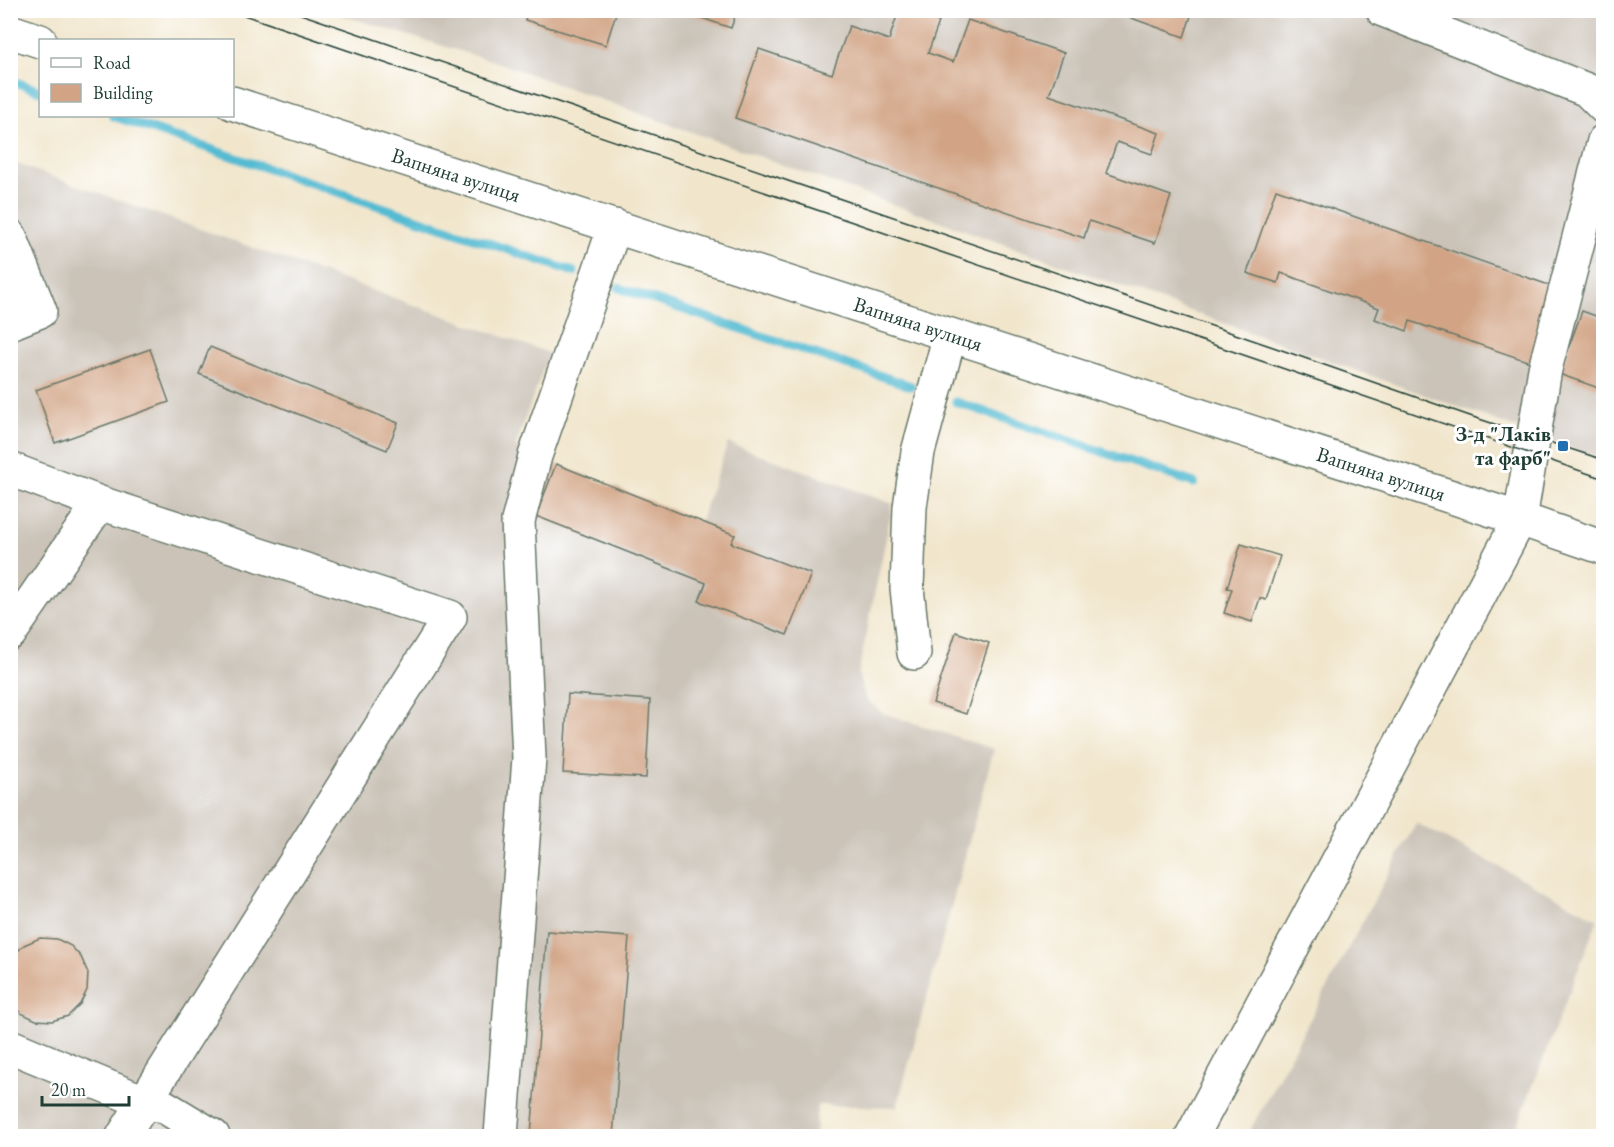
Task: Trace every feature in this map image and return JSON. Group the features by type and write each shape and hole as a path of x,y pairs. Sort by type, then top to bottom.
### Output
{"street":[{"path":"1383,10 1587,90 1604,107"},
{"path":"10,31 39,41"},
{"name":"Вапняна вулиця","path":"234,104 1604,548"},
{"path":"1192,1137 1520,519 1545,369 1604,141"},
{"path":"501,1137 529,758 518,521 536,456 615,226"},
{"path":"10,236 40,311 10,323"},
{"path":"914,653 907,588 910,507 918,452 950,335"},
{"path":"10,469 100,503 450,617 123,1137"},
{"path":"10,633 100,503"},
{"path":"10,1046 144,1102 165,1107 213,1137"}],"shaded area":[{"path":"328,11 1603,11 1603,459 496,62"},
{"path":"11,162 549,353 515,447 700,521 728,443 893,504 858,674 866,699 882,713 994,749 897,1107 817,1105 815,1136 11,1136"},
{"path":"1416,823 1598,919 1513,1136 1247,1136"}],"building":[{"path":"528,10 617,10 606,45 525,20"},
{"path":"688,10 737,10 731,28 687,13"},
{"path":"899,10 939,22 928,53 953,62 968,20 1064,53 1049,95 1159,133 1152,154 1117,142 1106,173 1171,196 1155,243 1089,221 1084,238 735,118 759,49 832,74 849,26 889,40"},
{"path":"1109,10 1193,10 1184,37"},
{"path":"1276,189 1560,289 1533,363 1410,321 1407,331 1375,319 1379,308 1281,273 1278,283 1247,273"},
{"path":"1582,311 1604,319 1604,390 1559,374"},
{"path":"210,347 398,423 387,450 199,374"},
{"path":"150,349 169,402 55,443 36,390"},
{"path":"556,464 735,535 731,543 811,574 787,635 699,601 706,583 536,516"},
{"path":"1241,544 1280,556 1266,600 1260,598 1252,622 1224,613 1232,589 1227,588"},
{"path":"956,632 989,643 966,714 933,703"},
{"path":"568,694 650,700 646,778 563,773"},
{"path":"547,931 629,937 613,1136 531,1136"},
{"path":"40,938 57,939 71,946 81,957 88,973 87,990 80,1004 68,1016 52,1021 36,1020 21,1013 10,1001 10,959 24,945"}],"waterway":[{"path":"10,80 39,91"},
{"path":"116,117 574,272"},
{"path":"619,288 911,386"},
{"path":"956,402 1194,483"}],"tram line":[{"path":"229,10 1604,479"},
{"path":"289,10 1604,460"}],"place":[{"name":"З-д \"Лаків та фарб\"","path":"1563,446"}]}
